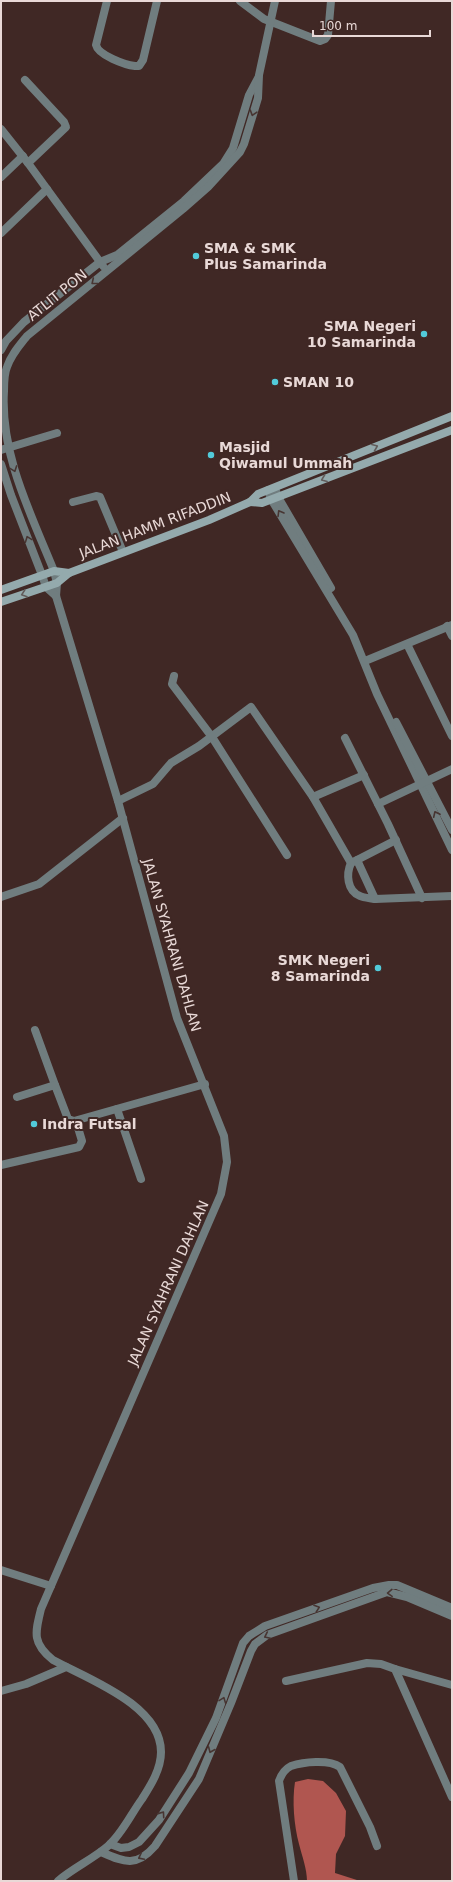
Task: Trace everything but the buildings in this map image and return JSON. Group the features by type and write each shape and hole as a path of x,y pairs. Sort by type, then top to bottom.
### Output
{"main road":[{"name":"JALAN HAMM RIFADDIN","path":"58,583 69,573 209,520 250,502 258,494 452,416"},
{"name":"JALAN HAMM RIFADDIN","path":"250,502 262,503 452,430"},
{"name":"JALAN HAMM RIFADDIN","path":"54,571 69,573"},
{"path":"1,590 54,571"},
{"path":"1,602 58,583"}],"street":[{"path":"107,1 96,45 97,49 105,55 135,66 138,66 143,60 157,1"},
{"path":"240,1 264,19 322,40 328,35 331,1"},
{"name":"ATLIT PON","path":"58,583 5,448 3,407 6,367 13,352 26,336 107,272 208,187 240,152 244,144 258,98 259,75 275,1"},
{"name":"ATLIT PON","path":"1,350 6,341 24,322 100,262 117,254 184,200 223,164 233,148 248,95 259,75"},
{"path":"1,177 66,127 64,122 25,80"},
{"path":"1,129 26,159 107,272"},
{"path":"1,233 47,189"},
{"path":"5,448 57,433"},
{"path":"1,464 11,495 46,586"},
{"path":"271,489 275,498 354,627 367,660 377,694 424,783 452,830"},
{"path":"73,502 96,496 100,497 123,552"},
{"name":"JALAN SYAHRANI DAHLAN","path":"58,583 56,596 121,800 123,818 177,1018 205,1084 224,1136 227,1162 221,1194 41,1609 36,1632 38,1644 44,1652 66,1667 122,1697 140,1710 153,1724 160,1739 161,1753 158,1772 145,1794 110,1844 101,1852 58,1881"},
{"name":"JALAN SYAHRANI DAHLAN","path":"46,586 56,596"},
{"path":"367,660 450,626 452,636"},
{"path":"407,644 452,736"},
{"path":"174,676 172,684 212,737 287,854"},
{"path":"121,800 153,784 172,763 212,737 251,708 313,797 375,898"},
{"path":"345,738 396,840 422,898"},
{"path":"378,804 424,783 452,768"},
{"path":"313,797 364,774"},
{"path":"424,783 452,850"},
{"path":"1,897 39,884 123,818"},
{"path":"396,840 354,862 348,871 349,882 353,891 359,896 375,898 422,898 452,896"},
{"path":"35,1030 68,1118 71,1121 205,1084"},
{"path":"17,1097 55,1085"},
{"path":"117,1109 141,1179"},
{"path":"1,1165 79,1147 82,1141 76,1120"},
{"path":"1,1570 51,1586"},
{"path":"110,1844 121,1848 129,1847 138,1842 159,1820 189,1773 216,1718 243,1643 249,1636 265,1626 373,1588 389,1585 397,1585 452,1608"},
{"path":"101,1852 124,1861 132,1862 147,1855 199,1779 231,1704 251,1651 259,1639 388,1592 407,1597 452,1616"},
{"path":"286,1681 367,1663 381,1664 452,1685"},
{"path":"1,1691 26,1684 66,1667"},
{"path":"395,1669 452,1797"},
{"path":"294,1881 279,1781 282,1773 290,1767 322,1762 333,1762 340,1766 370,1827 377,1846"},
{"path":"150,1829 161,1836"}],"shaded area":[{"path":"308,1779 323,1781 336,1793 346,1811 345,1836 336,1854 335,1873 360,1881 307,1881 296,1829 294,1797 295,1782"}],"place":[{"name":"SMA & SMK Plus Samarinda","path":"196,256"},
{"name":"SMA Negeri 10 Samarinda","path":"424,334"},
{"name":"SMAN 10","path":"275,382"},
{"name":"Masjid Qiwamul Ummah","path":"211,455"},
{"name":"SMK Negeri 8 Samarinda","path":"378,968"},
{"name":"Indra Futsal","path":"34,1124"}]}
